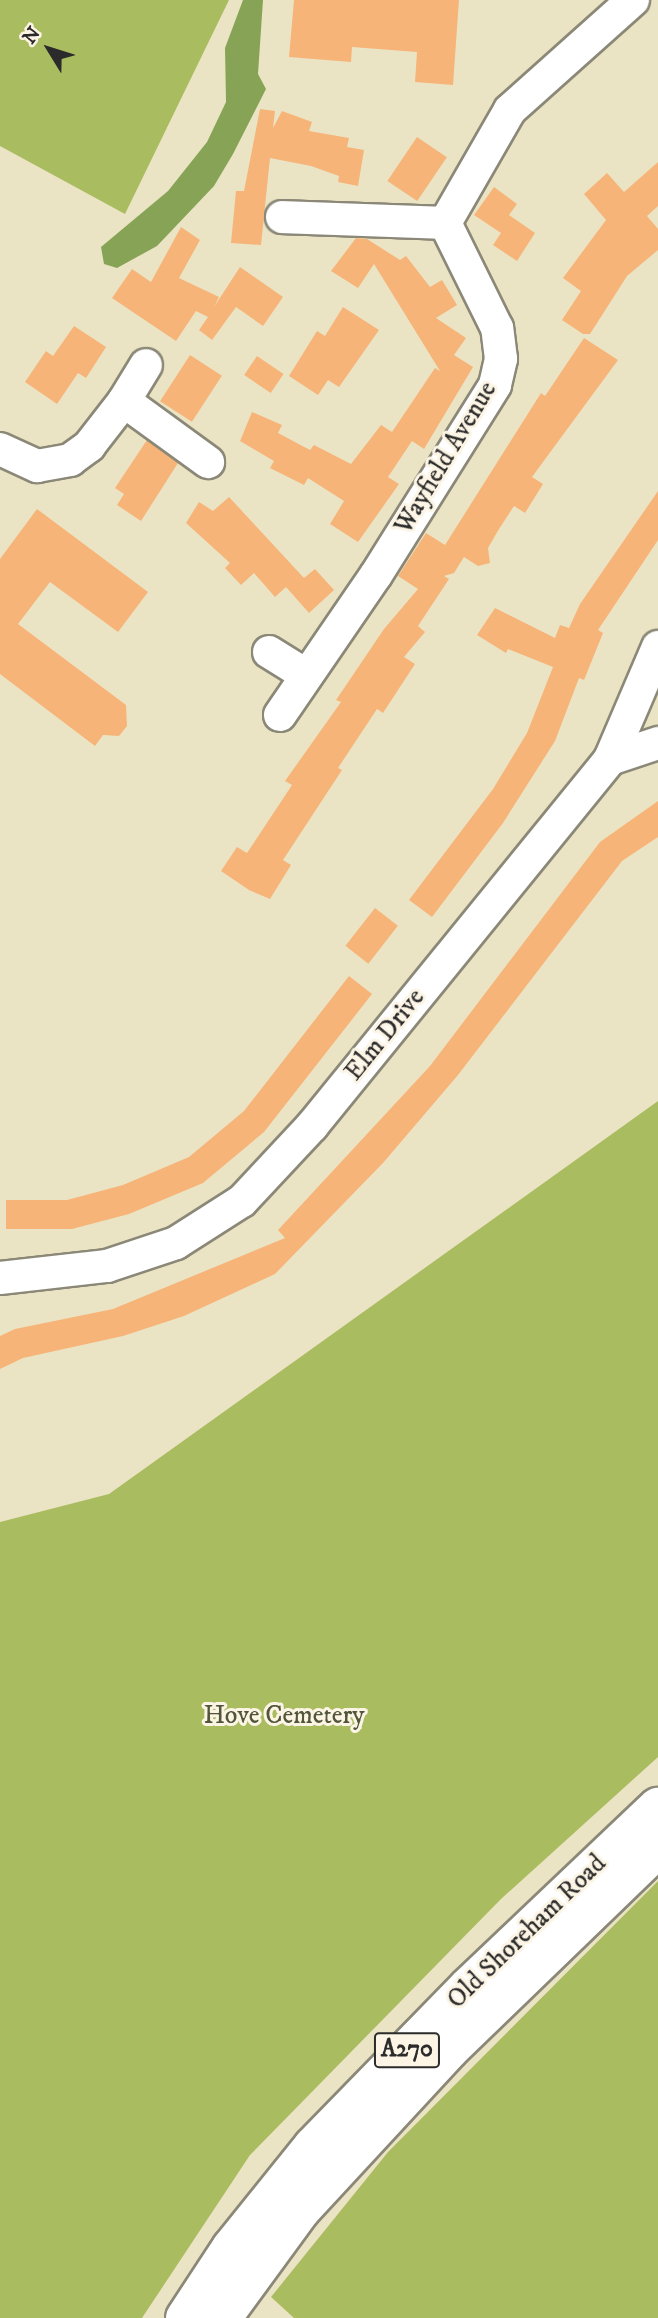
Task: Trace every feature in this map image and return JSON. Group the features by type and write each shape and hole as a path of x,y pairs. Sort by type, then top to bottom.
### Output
{"main road":[{"name":"Old Shoreham Road","path":"184,2318 231,2248 313,2146 468,1987 658,1807"},
{"name":"Old Shoreham Road","path":"222,2318 301,2210 440,2060 658,1848"}],"street":[{"path":"282,217 444,223 510,110 634,0"},
{"name":"Wayfield Avenue","path":"280,715 495,385 500,359 497,328 444,223"},
{"path":"0,449 37,466 70,460 89,446 124,401 146,365"},
{"path":"124,401 208,462"},
{"name":"Elm Drive","path":"0,1278 107,1266 176,1243 242,1201 312,1126 610,759 648,693 658,647"},
{"path":"269,652 306,675"},
{"path":"610,759 658,743"}],"green space":[{"path":"0,0 229,0 125,214 0,146"},
{"path":"243,0 263,0 258,74 266,89 233,154 214,186 157,246 117,268 104,264 101,247 168,191 207,142 226,102 225,48"},
{"name":"Hove Cemetery","path":"658,1101 658,1757 501,1899 250,2155 142,2318 0,2318 0,1522 109,1494"},
{"path":"658,1881 658,2318 294,2318 271,2297 388,2152"}],"building":[{"path":"294,0 459,0 453,85 415,82 417,52 352,47 351,62 289,57"},
{"path":"260,109 275,111 273,128 282,111 312,122 309,131 349,138 347,147 364,150 358,186 338,182 339,176 311,166 270,158 261,245 231,243 236,191 244,191"},
{"path":"417,137 447,157 417,201 387,181"},
{"path":"658,162 658,206 647,216 658,229 658,250 627,276 590,334 583,334 562,320 581,291 563,278 606,220 584,194 607,173 624,192"},
{"path":"494,187 517,204 509,215 535,233 517,261 493,245 501,233 474,215"},
{"path":"181,227 200,240 179,278 219,297 214,307 240,267 283,297 263,326 236,307 212,340 199,330 208,317 196,311 176,341 112,298 132,269 151,282"},
{"path":"356,238 367,239 400,260 406,256 430,287 442,280 457,305 436,318 466,338 454,355 473,367 424,449 412,441 388,477 399,484 358,542 330,524 344,501 308,478 304,485 270,468 274,461 240,441 252,412 282,425 278,433 310,450 314,445 351,464 381,425 392,432 435,368 440,371 374,264 358,288 331,271"},
{"path":"343,307 379,330 339,387 328,380 318,395 289,376 317,331 325,336"},
{"path":"74,326 106,347 86,378 78,373 57,404 25,382 46,351 53,356"},
{"path":"584,338 618,360 532,477 543,484 525,513 514,506 488,548 490,563 478,566 464,557 454,573 444,576 449,579 418,626 425,632 404,657 415,664 383,713 377,709 338,768 342,770 283,860 291,865 270,899 249,890 221,871 237,847 247,853 292,785 285,781 341,702 336,700 384,629 418,589 398,576 426,533 445,545 541,393 545,396"},
{"path":"190,355 222,376 192,422 160,401"},
{"path":"257,356 284,374 271,393 244,375"},
{"path":"147,440 178,463 141,521 117,505 124,494 115,488"},
{"path":"658,491 658,540 598,630 603,633 584,680 579,678 555,741 503,823 432,917 409,900 493,789 527,733 553,667 508,649 506,653 477,635 495,608 555,638 560,625 569,628 580,604"},
{"path":"229,497 304,578 315,569 334,590 309,613 286,587 275,597 254,573 241,585 225,568 230,563 186,523 199,502 213,511"},
{"path":"37,509 148,592 118,632 50,582 18,624 126,705 127,726 119,736 103,735 95,746 0,674 0,559"},
{"path":"658,801 658,837 622,861 458,1075 383,1163 275,1274 184,1316 123,1336 23,1358 0,1369 0,1336 15,1329 113,1309 285,1238 278,1230 430,1066 600,842"},
{"path":"375,908 398,926 368,964 345,946"},
{"path":"349,976 372,994 264,1132 203,1183 129,1214 72,1229 6,1229 6,1200 67,1200 123,1185 189,1157 244,1111"}]}
